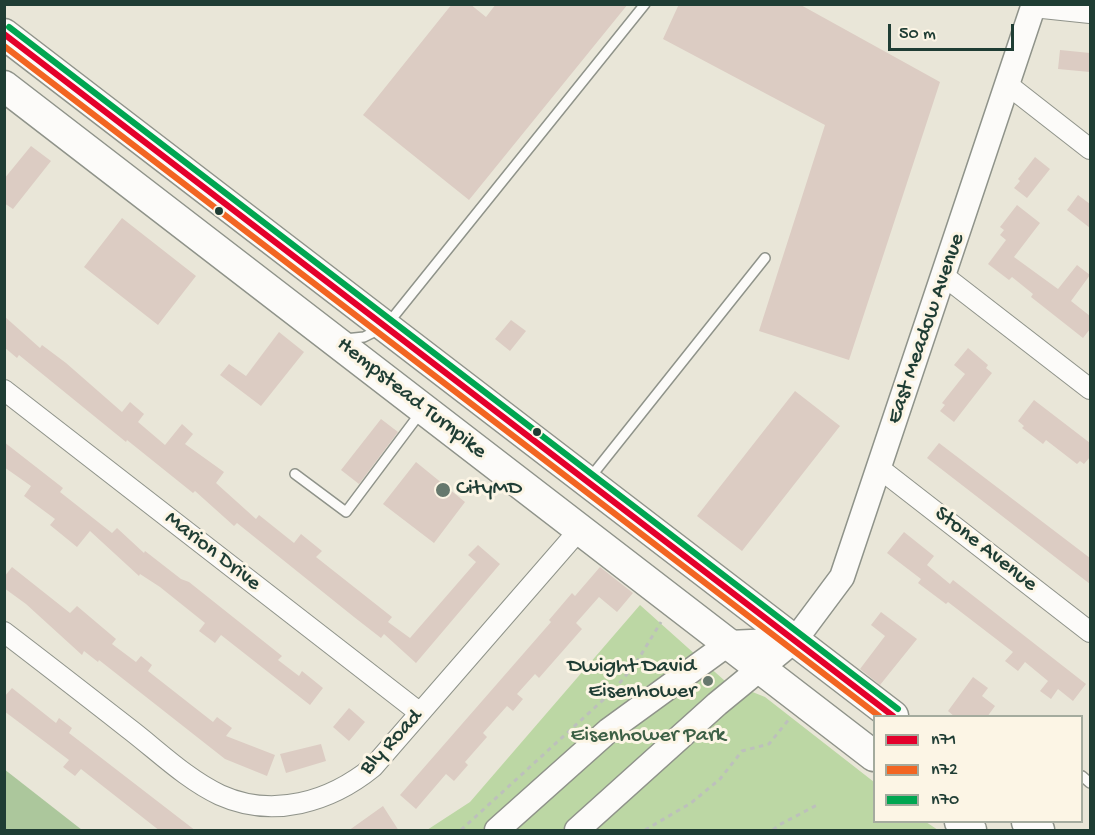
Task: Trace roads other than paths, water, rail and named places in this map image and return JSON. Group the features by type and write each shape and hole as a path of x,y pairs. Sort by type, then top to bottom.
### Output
{"main road":[{"name":"Hempstead Turnpike","path":"4,34 890,715"},
{"name":"Hempstead Turnpike","path":"4,86 873,755"}],"street":[{"path":"1034,6 1090,13"},
{"name":"East Meadow Avenue","path":"577,831 795,640 842,576 945,276 1034,6"},
{"path":"1008,85 1090,149"},
{"path":"945,276 1090,390"},
{"name":"Marion Drive","path":"4,390 420,713"},
{"name":"Stone Avenue","path":"879,468 1090,632"},
{"name":"Bly Road","path":"4,632 198,782 240,801 266,806 295,805 330,795 350,786 374,767 580,529"},
{"path":"497,831 608,731 729,643 795,640"}],"lane":[{"path":"334,339 355,339 386,326 645,4"},
{"path":"588,481 765,258"},
{"path":"295,474 346,512 424,408"}],"place":[{"name":"CityMD","path":"443,490"},
{"name":"Dwight David Eisenhower","path":"708,681"}],"park label":[{"name":"Eisenhower Park","path":"648,737"}]}
